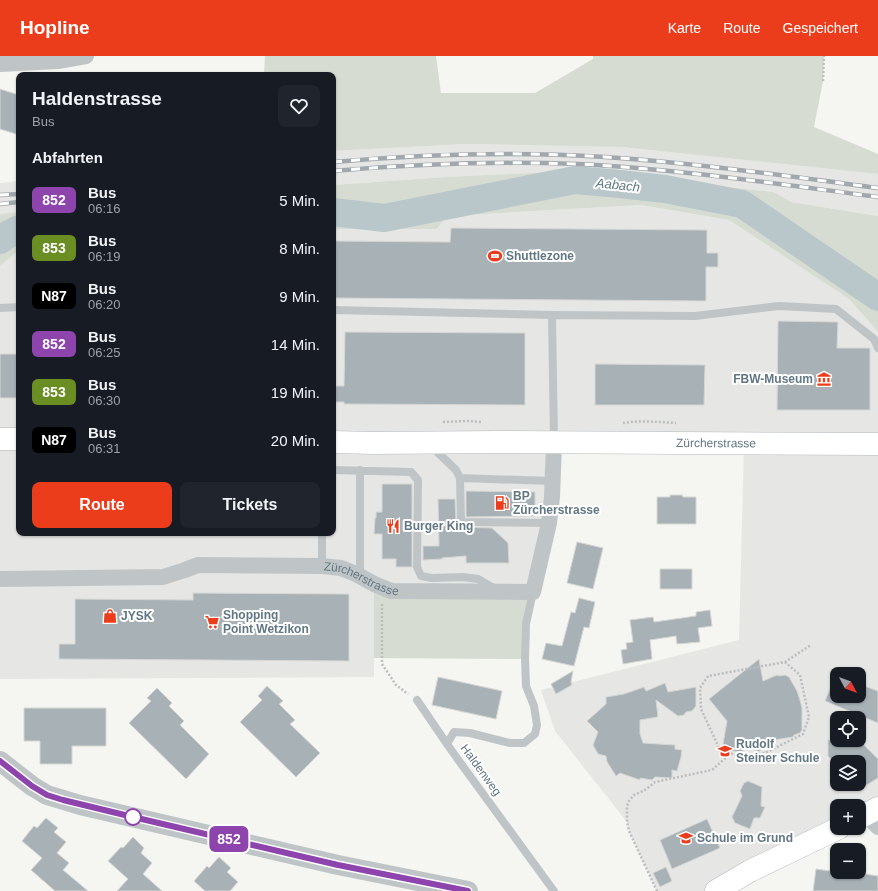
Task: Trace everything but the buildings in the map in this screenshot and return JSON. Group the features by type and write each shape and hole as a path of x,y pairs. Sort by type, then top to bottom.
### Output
{"main road":[{"path":"0,439 16,439"},
{"name":"Zürcherstrasse","path":"336,442 878,444"},
{"path":"716,891 750,871 830,832"}],"street":[{"path":"0,64 58,61 86,56"},
{"path":"533,592 549,523 552,497 554,443"},
{"name":"Zürcherstrasse","path":"0,579 163,577 198,566 322,566 341,568 391,591 533,592"},
{"path":"0,761 32,786 47,795 63,800 338,865 468,891"}],"lane":[{"path":"336,310 552,315 695,316 779,306 836,309 874,339 878,348"},
{"path":"0,308 16,308"},
{"path":"552,315 554,443"},
{"path":"428,442 456,470 460,478 460,522 549,523"},
{"path":"336,470 411,472 418,480 417,568 421,576 432,578 463,577 478,579 499,592"},
{"path":"360,470 360,576"},
{"path":"460,478 552,482"},
{"path":"322,536 322,566"},
{"name":"Haldenweg","path":"533,592 526,624 525,659 526,686 534,706 538,725 534,734 524,743 510,743 470,733 454,732 447,744 554,891"},
{"path":"417,700 447,744"}],"path":[{"path":"824,56 824,81"},
{"path":"383,588 382,664 396,685 417,700"},
{"path":"785,662 800,675 809,717 803,734 765,753 739,756 720,750 701,709 700,688 708,676 785,662 811,645"},
{"path":"657,891 628,831 627,806 629,801 634,795 645,790 655,782 712,770 730,754"}],"shaded area":[{"path":"265,56 436,56 441,93 535,93 593,59 593,56 824,56 823,81 814,127 878,154 878,174 621,147 465,144 336,151 336,72 264,72"},
{"path":"465,144 621,147 878,174 878,216 791,202 774,192 576,171 444,177 336,185 336,151"},
{"path":"576,171 774,192 791,202 878,216 878,332 849,299 729,220 641,205 447,216 437,229 336,229 336,185 444,177"},
{"path":"16,181 16,212 0,214 0,183"},
{"path":"641,205 729,220 849,299 878,332 878,808 866,807 866,799 830,799 830,832 716,891 657,891 629,831 627,822 555,731 541,690 739,640 744,444 554,443 533,592 374,585 374,677 0,679 0,266 16,253 16,536 336,536 336,229 437,229 447,216"},
{"path":"16,212 16,253 0,266 0,214"},
{"path":"374,584 533,592 525,659 374,658"}],"waterway":[{"name":"Aabach","path":"336,212 384,218 575,180 665,189 742,204 878,297"},
{"name":"Aabach","path":"0,240 16,230"}],"railway":[{"path":"336,162 469,154 571,155 707,166 878,188"},
{"path":"336,171 456,164 578,164 690,173 878,197"},
{"path":"0,195 16,194"},
{"path":"0,204 16,202"}],"bus line":[{"name":"852","path":"0,761 32,786 47,795 80,805 338,865 468,891"}],"place":[{"name":"Shuttlezone","path":"495,256"},
{"name":"FBW-Museum","path":"824,379"},
{"name":"BP Zürcherstrasse","path":"502,503"},
{"name":"Burger King","path":"393,526"},
{"name":"JYSK","path":"110,616"},
{"name":"Shopping Point Wetzikon","path":"212,622"},
{"name":"Rudolf Steiner Schule","path":"725,751"},
{"name":"Schule im Grund","path":"686,838"}]}
